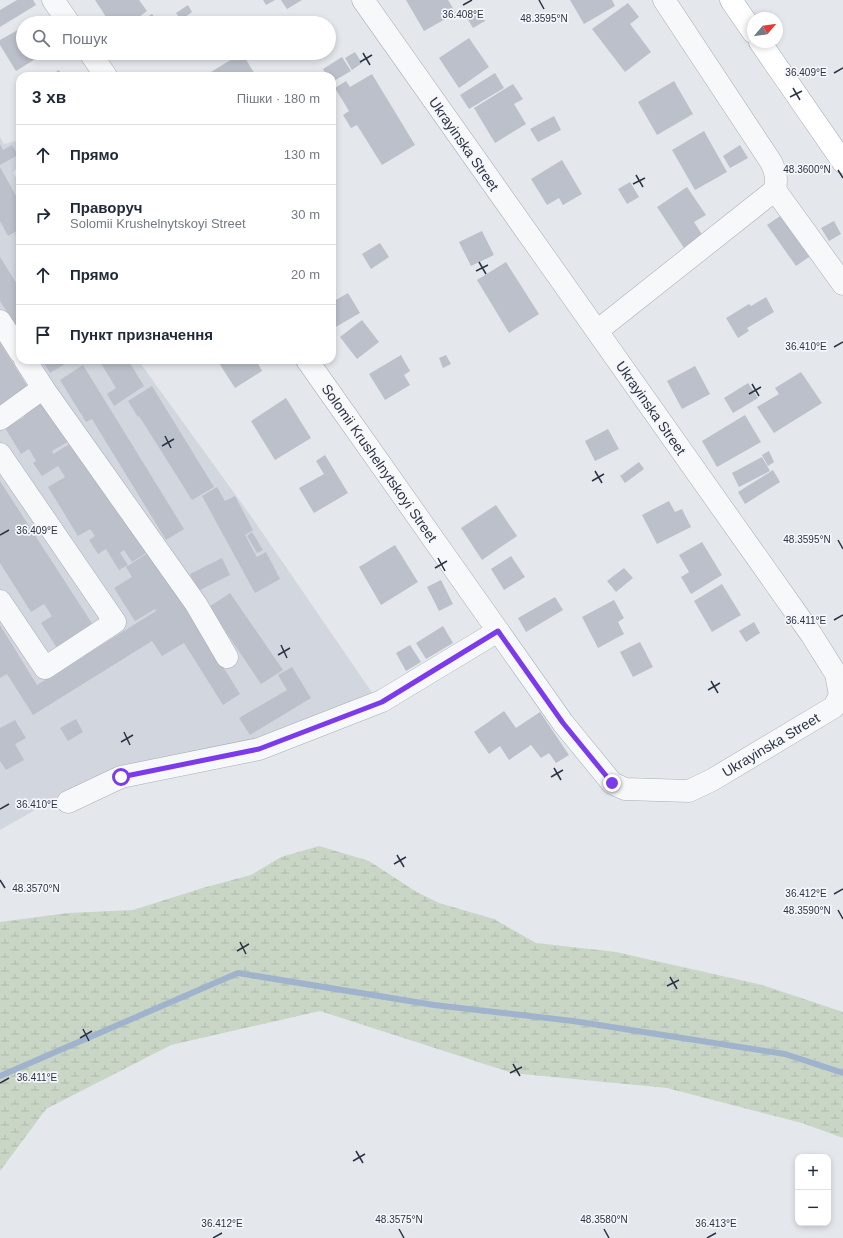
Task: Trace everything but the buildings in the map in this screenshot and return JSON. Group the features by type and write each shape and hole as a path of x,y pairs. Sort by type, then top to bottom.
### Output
{"main road":[{"path":"731,0 747,23"},
{"path":"764,48 843,162"}],"street":[{"path":"52,0 64,16"},
{"name":"Ukrayinska Street","path":"363,0 806,627 836,674 840,695 834,707 712,780 690,791 625,788 612,783 563,723"},
{"path":"597,332 775,190 777,180 775,170 771,162 664,0"},
{"path":"95,60 103,72"},
{"path":"775,190 843,284"},
{"path":"0,321 16,346"},
{"path":"28,364 196,604 227,657"},
{"name":"Solomii Krushelnytskoyi Street","path":"310,364 563,723"},
{"path":"0,419 43,388"},
{"path":"0,454 115,622 45,668 0,601"},
{"path":"68,802 121,777 259,749 382,702 498,631"}],"shaded area":[{"path":"0,137 4,144 15,141 16,143 16,169 13,173 16,177 16,364 141,364 253,519 384,710 165,758 88,780 0,830"}],"green space":[{"path":"319,846 369,861 415,891 439,903 494,919 536,943 616,952 762,985 843,1012 843,1138 802,1123 667,1088 512,1073 320,1011 171,1045 46,1109 0,1171 0,922 68,913 133,910 206,887 251,875 281,857"}],"waterway":[{"path":"0,1076 238,973 434,1005 573,1021 785,1054 843,1073"}],"route":[{"path":"121,777 259,749 382,702 498,631 563,723 612,783"}]}
